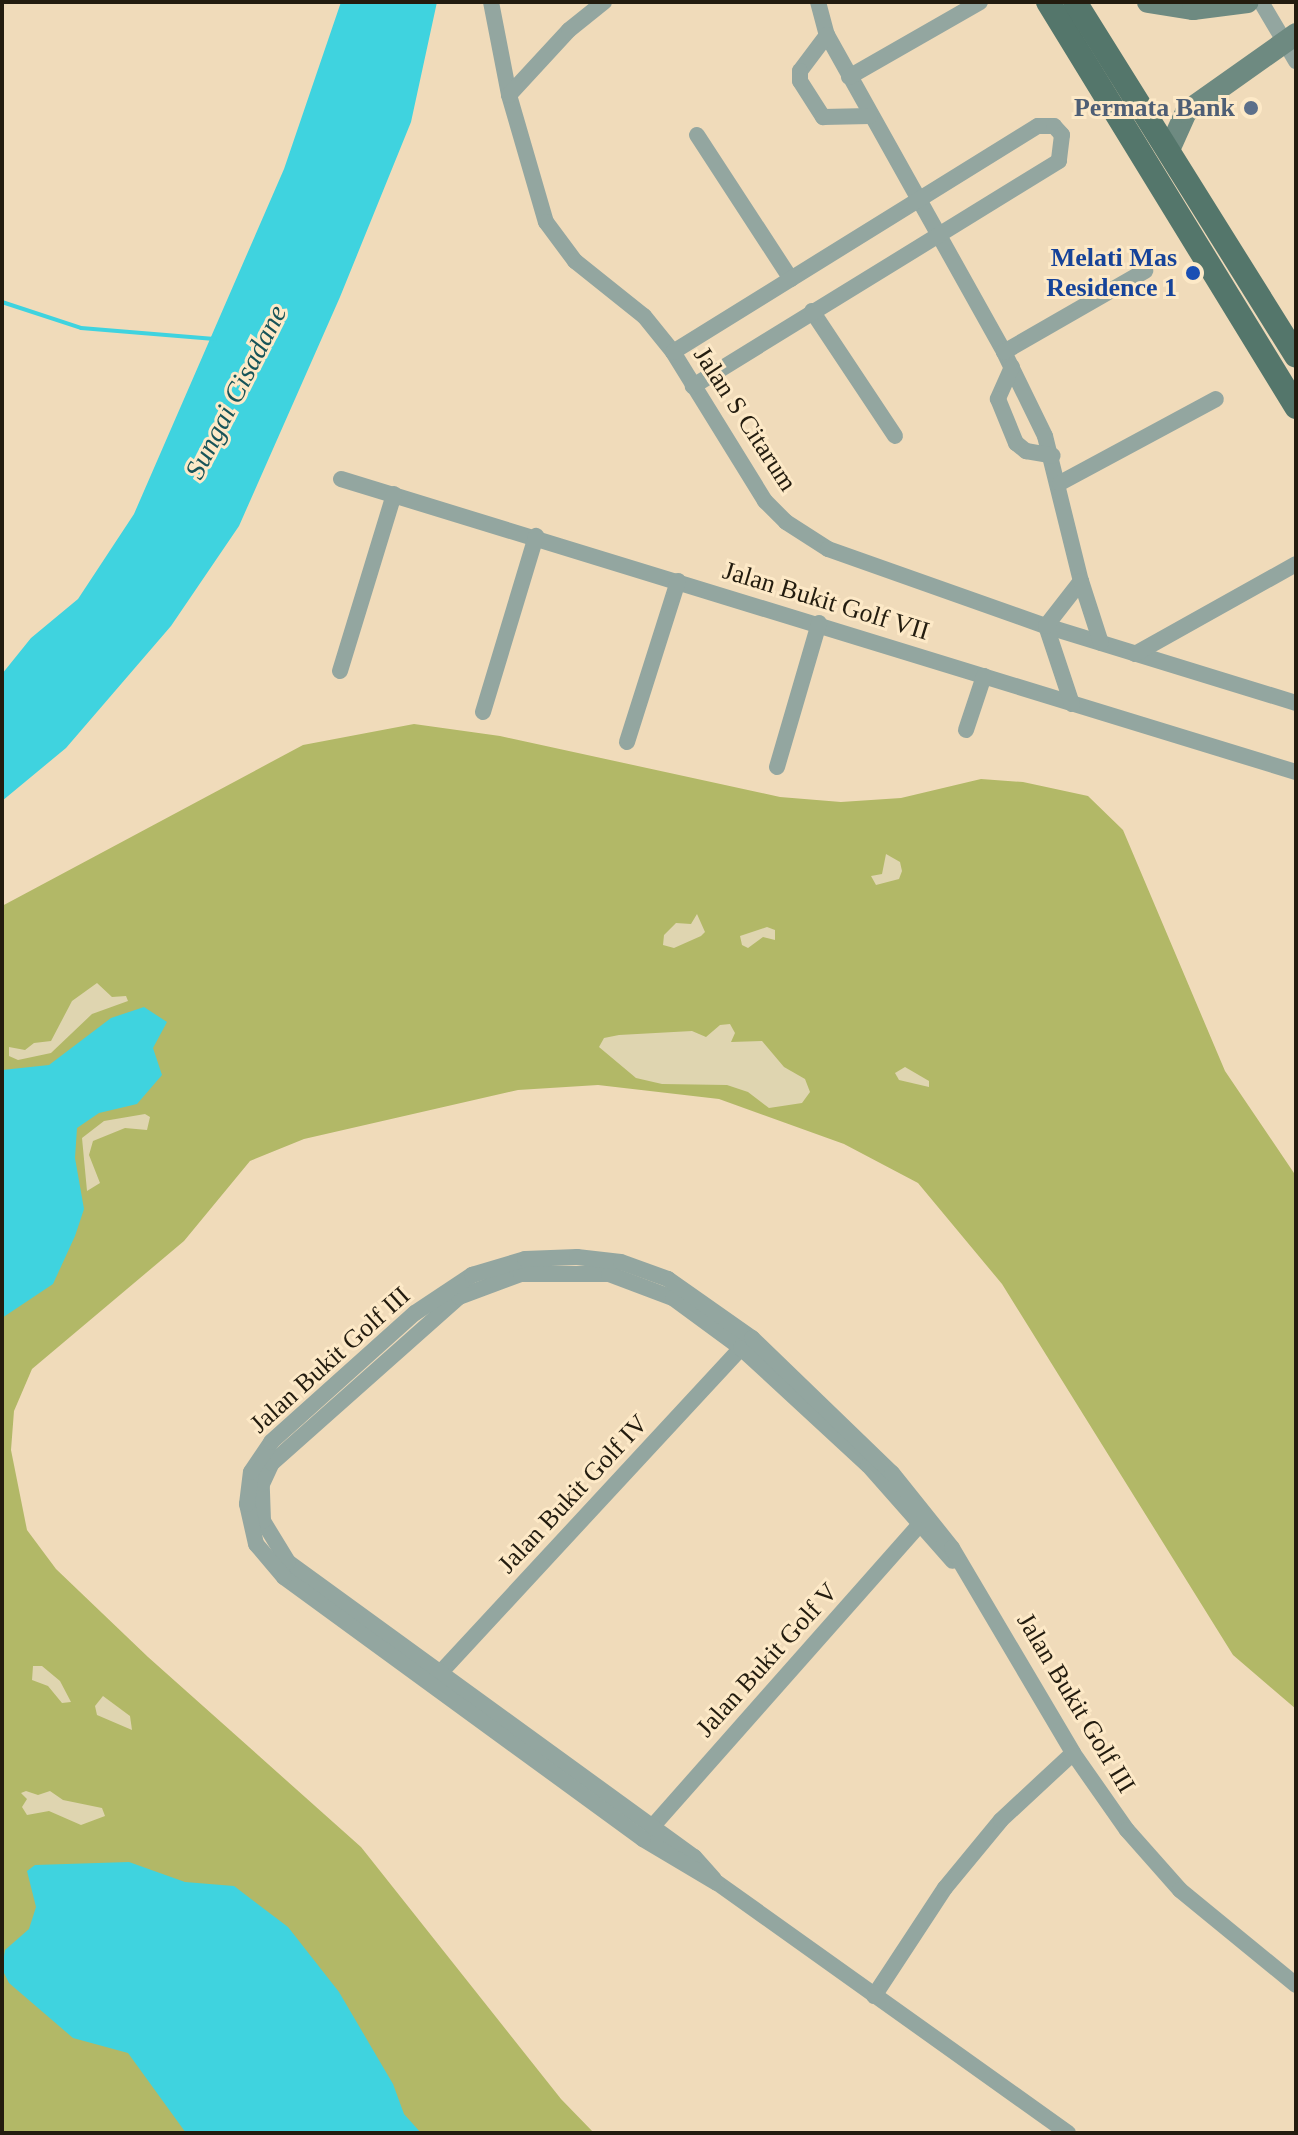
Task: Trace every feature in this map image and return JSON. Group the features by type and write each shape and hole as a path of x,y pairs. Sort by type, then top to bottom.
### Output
{"main road":[{"path":"1048,2 1296,407"},
{"path":"1075,2 1296,356"}],"street":[{"name":"Jalan S Citarum","path":"491,2 509,95 537,202 559,243 644,316 673,352 765,501 804,537 1046,626 1296,703"},
{"path":"509,95 569,30 604,2"},
{"path":"818,2 827,35 916,202 1008,359 1053,456 1081,581 1101,643"},
{"path":"849,77 980,2"},
{"path":"1148,2 1193,9 1248,2"},
{"path":"1169,150 1186,112 1292,45 1261,2"},
{"path":"827,35 800,71 800,81 823,117 870,116"},
{"path":"673,352 1038,126 1054,126 1062,135 1059,161 693,386"},
{"path":"697,135 791,279"},
{"path":"1053,456 1026,451 1016,443 998,399 1008,359 1145,271"},
{"path":"812,311 895,436"},
{"path":"1060,483 1216,399"},
{"name":"Jalan Bukit Golf VII","path":"341,479 536,536 1296,772"},
{"path":"340,671 394,494"},
{"path":"483,712 536,536"},
{"path":"1135,654 1296,564"},
{"path":"627,742 678,581"},
{"path":"1072,704 1046,626 1081,581"},
{"path":"777,767 819,623"},
{"path":"966,730 984,676"},
{"name":"Jalan Bukit Golf III","path":"1068,2133 717,1883 643,1839 273,1567 256,1544 247,1504 251,1472 265,1450 415,1313 472,1275 525,1259 621,1262 693,1294 789,1371 892,1473 964,1569 1073,1753 1127,1830 1180,1890 1296,1985"},
{"name":"Jalan Bukit Golf III","path":"717,1883 694,1857 278,1551 263,1521 261,1496 266,1474 281,1452 440,1310 480,1288 521,1274 590,1272 629,1279 673,1298 741,1348 868,1465 919,1525 964,1569"},
{"name":"Jalan Bukit Golf IV","path":"441,1672 741,1348"},
{"name":"Jalan Bukit Golf V","path":"652,1827 919,1525"},
{"path":"874,1996 945,1888 982,1842 1073,1753"}],"green space":[{"path":"414,724 500,736 780,797 841,802 901,798 981,779 1023,782 1088,796 1123,830 1225,1071 1296,1176 1296,1709 1233,1655 1002,1284 918,1183 844,1144 719,1099 598,1085 518,1090 304,1139 250,1161 184,1241 32,1369 14,1411 11,1450 27,1530 56,1569 148,1657 361,1847 561,2099 594,2133 2,2133 2,906 303,745"}],"sand":[{"path":"886,854 900,862 902,871 899,879 876,885 871,876 882,874"},
{"path":"697,914 705,932 701,936 674,948 663,945 664,935 676,923 691,924"},
{"path":"767,927 775,930 775,940 763,937 748,948 742,945 740,936"},
{"path":"97,983 112,997 126,996 128,1001 92,1014 51,1053 18,1060 9,1056 9,1047 25,1050 34,1043 51,1041 72,1001"},
{"path":"730,1024 735,1033 731,1042 762,1041 784,1067 805,1079 810,1092 802,1103 769,1108 748,1092 727,1085 662,1084 636,1078 599,1047 604,1038 619,1035 692,1031 706,1037 720,1025"},
{"path":"905,1067 929,1081 929,1087 899,1080 895,1073"},
{"path":"145,1114 150,1117 147,1130 125,1128 93,1141 89,1155 100,1183 87,1191 82,1138 104,1121"},
{"path":"33,1666 42,1666 60,1681 71,1702 62,1703 48,1686 32,1680"},
{"path":"103,1696 130,1716 132,1730 97,1715 95,1706"},
{"path":"26,1791 38,1795 50,1791 63,1800 102,1808 105,1816 81,1825 49,1811 27,1815 22,1807 27,1799 21,1793"}],"water":[{"name":"Sungai Cisadane","path":"341,2 437,2 411,122 340,297 239,526 171,626 66,748 2,801 2,674 31,638 78,599 134,514 284,169"},
{"path":"144,1007 167,1022 153,1048 162,1075 137,1104 99,1113 77,1128 75,1158 84,1209 75,1236 53,1284 2,1318 2,1070 49,1065 111,1018"},
{"path":"129,1862 185,1882 234,1886 288,1927 339,1992 393,2084 404,2114 421,2133 186,2133 128,2053 73,2038 9,1983 2,1969 5,1950 29,1929 36,1907 27,1871 35,1865"}],"waterway":[{"path":"2,302 81,328 215,339"}],"place":[{"name":"Permata Bank","path":"1251,108"},
{"name":"Melati Mas Residence 1","path":"1193,273"}]}
